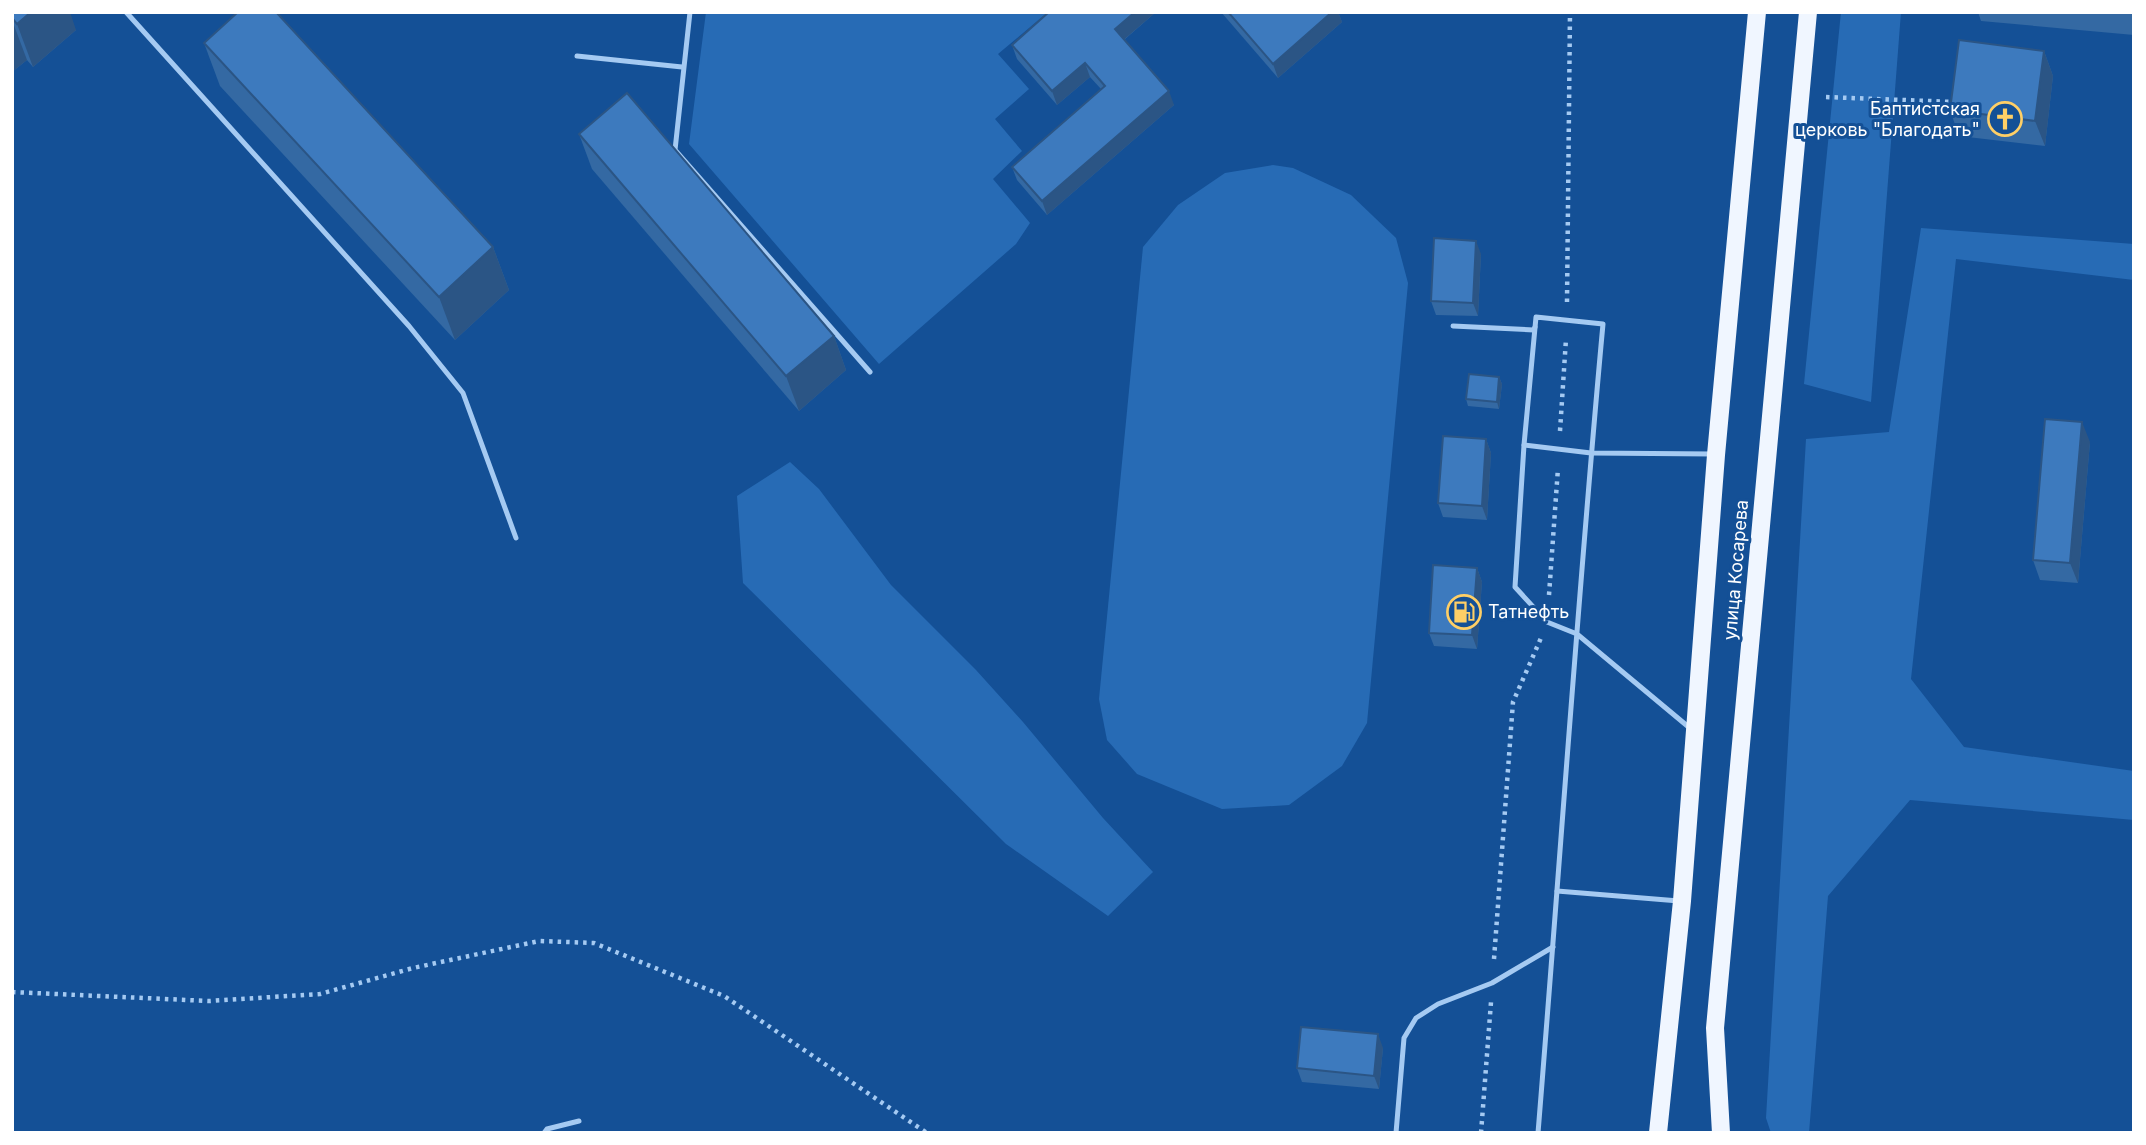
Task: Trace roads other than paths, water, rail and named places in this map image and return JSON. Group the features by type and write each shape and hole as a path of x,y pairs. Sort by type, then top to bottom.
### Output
{"main road":[{"name":"улица Косарева","path":"1658,1133 1682,901 1716,454 1757,12"},
{"name":"улица Косарева","path":"1721,1133 1715,1028 1808,12"}],"lane":[{"path":"126,12 409,326 463,393 516,538"},
{"path":"690,12 674,150 870,372"},
{"path":"577,56 682,67"},
{"path":"1538,1133 1553,947 1557,891 1577,634 1591,453 1603,324 1536,317 1515,587 1548,622 1577,634 1694,731"},
{"path":"1453,326 1534,330"},
{"path":"1524,445 1591,453 1716,454"},
{"path":"1557,891 1682,901"},
{"path":"1396,1133 1404,1038 1416,1018 1437,1004 1492,984 1553,947"},
{"path":"544,1133 547,1129 579,1121"}],"place":[{"name":"Баптистская церковь \"Благодать\"","path":"2005,119"},
{"name":"Татнефть","path":"1464,612"}]}
